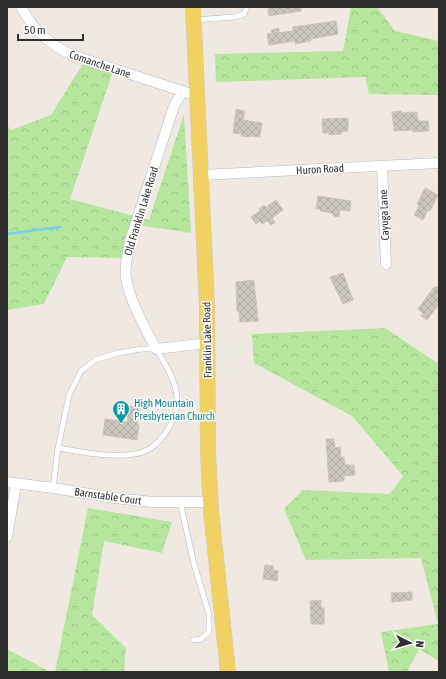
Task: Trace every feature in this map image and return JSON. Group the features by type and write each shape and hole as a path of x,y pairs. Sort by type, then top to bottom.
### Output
{"main road":[{"name":"Franklin Lake Road","path":"193,14 190,94 201,175 208,343 207,423 210,502 228,672"}],"street":[{"name":"Comanche Lane","path":"21,7 36,30 59,49 72,55 190,94"},
{"name":"Old Franklin Lake Road","path":"156,349 142,323 129,290 126,277 126,264 130,241 174,106 190,94"},
{"name":"Huron Road","path":"201,175 439,163"},
{"name":"Cayuga Lane","path":"382,166 386,264"},
{"path":"156,349 208,343"},
{"path":"7,537 11,483"},
{"name":"Barnstable Court","path":"11,483 153,502 210,502"}],"lane":[{"path":"193,14 234,17 244,14 247,7"},
{"path":"53,488 58,448 69,395 81,371 95,360 118,353 142,349 156,349 173,378 177,388 178,400 176,414 171,426 161,440 152,448 135,454 110,456 58,448"},
{"path":"180,502 194,564 209,614 209,632 201,639 193,640"}],"green space":[{"path":"351,7 377,7 395,31 439,41 439,95 369,94 365,77 216,82 215,54 343,51"},
{"path":"87,57 114,68 70,199 149,220 184,114 191,233 131,224 123,258 67,257 44,304 7,310 7,125 11,130 51,115"},
{"path":"385,328 439,364 439,661 419,649 407,672 389,672 381,632 438,624 421,558 306,560 284,509 303,490 390,494 403,476 352,416 254,363 252,334"},
{"path":"88,508 172,522 162,553 104,541 92,615 126,648 124,672 55,672"},
{"path":"7,649 50,672 7,672"}],"building":[{"path":"268,7 301,7 301,11 269,16"},
{"path":"336,21 338,34 311,39 311,41 295,44 295,41 269,45 267,34 272,33 271,30 279,28 279,33 293,31 293,27"},
{"path":"236,109 245,111 243,120 262,123 260,137 241,136 242,134 233,133"},
{"path":"401,111 401,113 417,112 418,121 428,121 429,131 394,131 392,112"},
{"path":"348,118 348,131 341,132 341,134 329,135 329,133 323,133 322,119"},
{"path":"425,188 438,195 430,211 428,210 423,220 414,215 419,206 417,204"},
{"path":"318,196 351,201 350,211 340,210 339,217 334,216 332,213 320,211 321,209 316,209"},
{"path":"276,200 283,210 272,218 275,222 271,225 267,221 262,224 260,221 256,224 251,217 260,211 259,209 264,205 266,207"},
{"path":"343,273 353,300 343,304 330,277"},
{"path":"254,280 258,321 240,322 239,311 237,311 236,282"},
{"path":"434,287 439,287 439,304 427,320 421,316 423,313 418,309"},
{"name":"High Mountain Presbyterian Church","path":"129,406 140,407 137,425 139,425 137,440 103,435 105,419 127,422"},
{"path":"326,439 334,439 335,448 340,447 341,457 344,457 345,465 354,465 355,475 344,476 344,481 329,482"},
{"path":"265,565 273,566 273,570 278,571 277,581 263,579"},
{"path":"412,592 412,600 392,602 391,593"},
{"path":"321,600 321,608 324,608 324,624 311,624 310,601"}],"waterway":[{"path":"7,234 60,227"}],"place":[{"name":"High Mountain Presbyterian Church","path":"121,424"}]}
